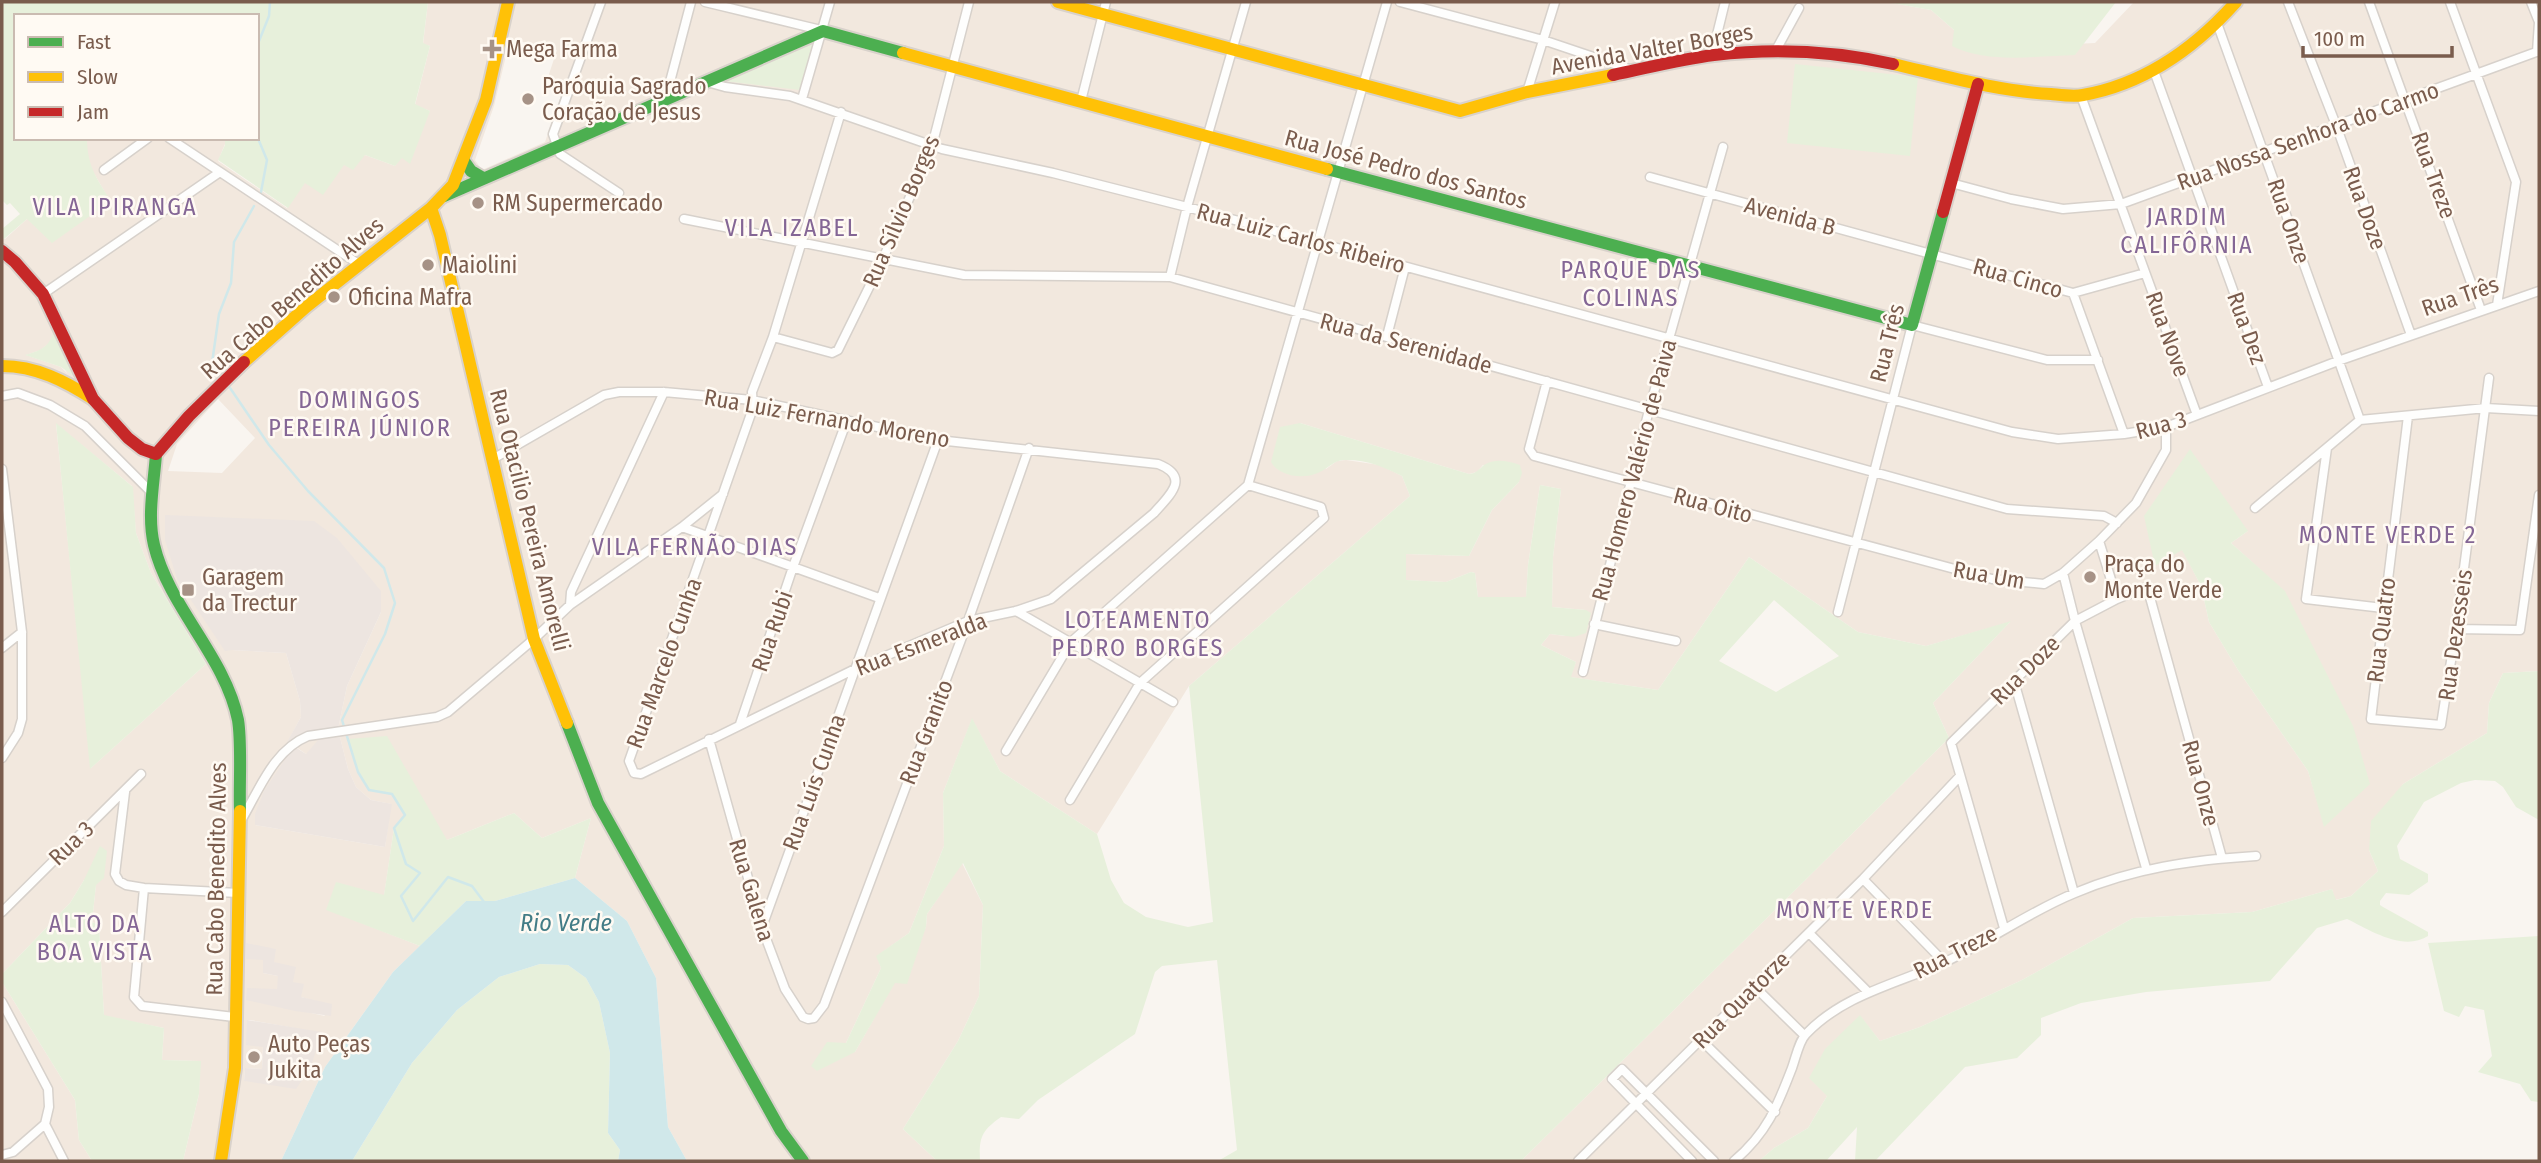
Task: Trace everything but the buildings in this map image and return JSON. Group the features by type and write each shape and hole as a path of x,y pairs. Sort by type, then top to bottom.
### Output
{"street":[{"name":"Rua Cabo Benedito Alves","path":"221,1161 234,1080 240,821 238,721 234,704 211,656 169,583 154,546 150,519 156,454 243,363 288,323 432,208 453,185 490,84 508,2"},
{"path":"601,2 553,134 560,155 619,193"},
{"path":"666,97 691,2"},
{"name":"Rua José Pedro dos Santos","path":"705,2 823,31 1208,137 2047,360 2098,360"},
{"path":"802,99 830,2"},
{"name":"Rua Sílvio Borges","path":"773,337 836,352 882,261 932,146 969,2"},
{"name":"Avenida Valter Borges","path":"1058,2 1105,8 1234,51 1460,111 1527,92 1712,55 1776,50 1870,59 1978,84 2034,93 2081,96 2154,71 2187,49 2236,2"},
{"path":"1170,277 1187,207 1246,2"},
{"path":"1006,751 1071,642 1248,485 1387,2"},
{"path":"1399,2 1543,40 1635,71"},
{"path":"1527,92 1555,2"},
{"path":"1712,55 1726,2"},
{"name":"Rua Doze","path":"2288,2 2336,125 2411,335"},
{"name":"Rua Treze","path":"2369,2 2482,310"},
{"path":"2450,2 2516,182 2497,305"},
{"path":"2531,2 2539,22 2538,52"},
{"path":"1081,102 1105,8"},
{"path":"1776,50 1799,8"},
{"name":"Rua Onze","path":"2217,23 2360,420"},
{"path":"443,196 823,31"},
{"name":"Rua Nossa Senhora do Carmo","path":"1951,183 2063,209 2121,204 2538,52"},
{"name":"Rua Dez","path":"2154,71 2268,387"},
{"name":"Rua Luiz Carlos Ribeiro","path":"707,82 802,99 932,146 1187,207 1894,400"},
{"name":"Rua Três","path":"1838,612 1931,253 1978,84"},
{"name":"Rua Nove","path":"2081,96 2197,415"},
{"name":"Rua Marcelo Cunha","path":"634,773 629,761 753,408 752,391 773,337 841,112"},
{"path":"104,170 145,140"},
{"path":"172,140 360,265"},
{"name":"Rua Homero Valério de Paiva","path":"1583,672 1648,410 1723,147"},
{"path":"464,161 471,171 483,178"},
{"path":"43,294 220,172"},
{"name":"Avenida B","path":"1650,177 1931,253"},
{"name":"Rua Otacilio Pereira Amorelli","path":"432,208 534,639 598,803 781,1131 803,1161"},
{"name":"Rua da Serenidade","path":"684,219 882,261 964,275 1170,277 2007,509 2104,516 2117,523"},
{"path":"2,251 43,294 93,399 128,439 142,449 156,454"},
{"name":"Rua Cinco","path":"1931,253 2073,293 2145,273"},
{"path":"1387,336 1405,267"},
{"name":"Rua Três","path":"2197,415 2338,361 2539,291"},
{"path":"2073,293 2124,434"},
{"path":"2,366 50,375 93,399"},
{"name":"Rua Dezesseis","path":"2441,725 2489,378"},
{"name":"Rua Oito","path":"1547,381 1529,449 1531,453 1855,544"},
{"name":"Rua Luiz Fernando Moreno","path":"491,460 604,395 619,392 664,392 752,400 938,440 1158,464 1170,469 1176,476"},
{"path":"570,605 571,592 664,392"},
{"path":"2,396 18,393 50,405 85,426 153,494"},
{"name":"Rua 3","path":"1894,400 2012,432 2058,439 2124,434 2166,427 2197,415"},
{"path":"2255,508 2360,420 2486,408 2539,411"},
{"name":"Rua Quatro","path":"2408,416 2371,719 2441,725"},
{"name":"Rua Rubi","path":"740,724 793,567 847,420"},
{"name":"Rua Um","path":"1855,544 1992,579 2044,584 2063,573 2136,503 2166,450 2166,427"},
{"name":"Rua Luís Cunha","path":"762,928 938,440"},
{"name":"Rua Granito","path":"819,1014 968,621 1029,448"},
{"path":"2327,448 2306,598 2383,608"},
{"path":"2,469 5,517 22,632 22,719 18,733 2,758"},
{"name":"Rua Esmeralda","path":"634,773 641,774 855,669 968,621 1016,611 1056,596 1154,513 1174,487 1176,476"},
{"path":"1070,800 1140,682 1324,518 1321,507 1248,485"},
{"path":"240,821 284,750 293,742 308,736 437,717 448,712 570,605 682,527 724,494"},
{"path":"2456,629 2519,630 2539,495"},
{"path":"682,527 879,598"},
{"path":"2099,541 2117,599"},
{"path":"2063,573 2146,868"},
{"name":"Rua Onze","path":"2144,588 2148,590 2222,858"},
{"name":"Rua Doze","path":"1960,776 1951,743 2075,621 2144,588"},
{"path":"1016,611 1173,702"},
{"path":"1594,624 1676,641"},
{"path":"2,648 22,632"},
{"path":"2014,681 2074,893"},
{"name":"Rua Galena","path":"709,739 762,928 785,989 798,1012 808,1020 819,1014"},
{"name":"Rua 3","path":"2,912 141,774"},
{"path":"1960,776 2004,928"},
{"name":"Rua Quatorze","path":"1583,1160 1863,879 1960,776"},
{"path":"125,792 115,874 119,881 144,888 238,893"},
{"name":"Rua Treze","path":"1804,1035 1839,1008 1868,992 1944,962 2074,893 2146,868 2256,856"},
{"path":"1863,879 1944,962"},
{"path":"144,888 134,997 136,1002 142,1006 234,1017"},
{"path":"1809,933 1868,992"},
{"path":"1734,1161 1766,1128 1775,1112 1804,1035 1755,987"},
{"path":"2,1002 48,1089 49,1107 45,1124 13,1152 2,1155"},
{"path":"1701,1040 1775,1112"},
{"path":"1692,1161 1612,1079 1622,1069 1714,1161"},
{"path":"45,1124 64,1161"}],"shaded area":[{"path":"428,2 1886,2 1931,10 1954,30 2012,47 2095,43 2134,2 2539,2 2539,671 2503,673 2489,703 2487,733 2403,784 2369,850 2378,871 2351,896 2335,900 2332,889 2252,912 2133,918 2022,980 1920,1027 1880,1041 1860,1016 1827,1096 1808,1128 1774,1148 1759,1161 1521,1161 1949,738 1933,703 2010,622 1926,646 1858,632 1749,557 1658,690 1570,677 1576,662 1541,645 1550,634 1565,636 1586,610 1552,607 1553,557 1561,489 1540,485 1526,598 1478,597 1475,573 1471,572 1446,582 1405,580 1405,554 1469,556 1492,510 1519,482 1483,465 1477,472 1469,474 1300,423 1326,469 1337,461 1346,460 1380,465 1402,476 1410,496 1189,686 1097,834 1000,771 972,719 943,793 944,846 909,933 877,956 881,968 846,1043 855,1052 926,927 927,914 962,863 983,905 979,996 958,1041 903,1129 937,1161 687,1161 668,1127 656,978 627,921 575,878 591,818 542,838 514,813 447,840 392,794 405,815 394,828 384,896 326,909 420,946 393,972 325,1067 281,1161 183,1161 199,1094 200,1061 162,1060 164,1028 104,1016 99,925 92,922 96,885 84,880 70,903 2,974 2,238 5,239 27,219 110,201 92,170 87,156 87,140 225,140 218,161 287,208 305,182 365,155 395,166 430,111 415,105 430,46 423,44","holes":["510,39 557,50 545,86 562,93 545,142 482,170 475,160 494,106","49,343 67,373 61,367 26,355 41,350","218,399 255,438 222,473 168,471 177,444","56,424 132,486 136,533 151,573 206,664 91,768","2248,531 2231,543 2285,592 2325,827 2308,771 2238,670 2209,622 2201,586 2182,549","381,612 347,686 338,729 307,734 288,741 301,717 300,701 286,653 232,650","340,737 348,769 356,787 371,800 391,804 385,847 255,825 296,747 306,754","263,959 274,962 293,982 301,997 315,1001 325,1016 279,1006 278,976 263,973","247,1020 322,1033 244,1081 245,1068 262,1069 263,1046"]},
{"path":"165,515 314,521 337,538 381,591 381,612 347,686 338,729 307,734 287,742 301,717 300,701 286,653 225,651 177,579 165,540"},
{"path":"340,737 348,769 356,787 371,800 392,804 385,847 255,825 255,814 264,791 290,752 295,747 306,754 319,739"},
{"path":"246,943 276,949 274,962 296,967 293,982 304,984 301,997 332,1004 331,1016 246,1000 247,988 277,989 278,976 263,973 263,960 246,959"},
{"path":"2,982 75,1100 79,1140 92,1161 2,1161"},
{"path":"247,1020 322,1032 310,1069 296,1089 244,1081 245,1068 262,1069 263,1047 246,1045"}],"green space":[{"path":"2,2 428,2 423,43 430,46 415,104 430,111 410,164 402,158 395,166 365,155 353,170 344,165 323,195 305,183 288,208 218,160 225,140 259,140 259,14 14,14 14,140 87,140 91,164 111,201 52,243 27,219 2,238 2,229 20,214 10,203 7,205 2,200"},
{"path":"1886,2 2116,2 2075,55 2012,58 1966,52 1952,46 1954,30 1931,10"},
{"path":"813,42 800,90 724,81"},
{"path":"1795,64 1918,77 1910,156 1787,143"},
{"path":"53,334 58,336 75,377 61,367 25,355 42,348"},
{"path":"56,423 133,487 136,533 151,573 206,664 90,769"},
{"path":"1300,423 1469,474 1493,461 1520,465 1522,473 1519,482 1492,510 1469,556 1406,554 1406,580 1446,582 1471,572 1475,573 1478,597 1526,597 1540,485 1561,489 1553,557 1552,607 1586,610 1591,613 1586,633 1574,637 1550,634 1541,645 1576,662 1571,677 1658,690 1749,557 1858,632 1926,646 2011,621 1933,703 1949,738 1521,1161 1218,1161 1237,1150 1217,960 1162,966 1155,972 1135,1034 1038,1100 1019,1119 1001,1117 994,1122 983,1136 980,1161 937,1161 903,1129 958,1041 979,996 983,905 963,863 927,914 926,927 907,984 895,983 855,1052 817,1071 811,1066 827,1042 846,1043 881,968 876,956 909,933 944,846 943,793 972,718 1000,771 1097,834 1111,880 1124,903 1146,917 1188,927 1213,922 1189,686 1410,496 1402,476 1367,462 1340,460 1319,473 1303,476 1279,470 1271,462 1280,427","holes":["1774,600 1839,656 1776,692 1719,661"]},
{"path":"2190,449 2248,531 2231,543 2285,591 2353,726 2370,784 2324,827 2308,771 2238,670 2209,622 2201,586 2182,550 2155,566 2144,516"},
{"path":"2539,671 2539,820 2516,807 2503,787 2495,781 2475,780 2461,783 2424,802 2397,846 2400,859 2428,874 2428,882 2409,895 2386,893 2380,905 2428,932 2428,936 2408,942 2397,941 2347,919 2317,928 2270,981 2146,992 2081,1003 2041,1018 2041,1035 2017,1058 1965,1067 1875,1161 1855,1161 1857,1127 1826,1161 1759,1161 1774,1148 1808,1128 1827,1096 1809,1078 1825,1049 1860,1015 1880,1041 1920,1027 2022,980 2133,918 2252,912 2332,889 2336,900 2351,896 2378,871 2369,850 2371,821 2403,784 2487,733 2489,703 2503,673"},
{"path":"387,736 447,840 514,813 542,838 591,818 575,878 495,901 466,901 420,946 326,910 336,882 384,895 394,828 404,815 392,794 369,790 358,772 348,739"},
{"path":"100,846 107,851 104,878 96,885 92,922 99,925 104,1015 164,1028 162,1060 201,1061 199,1094 183,1161 92,1161 79,1140 75,1100 2,982 2,974 70,903"},
{"path":"2539,936 2539,1102 2531,1101 2520,1084 2478,1072 2492,1056 2484,1010 2465,1006 2459,1017 2444,1011 2428,943"},
{"path":"540,964 568,965 586,978 599,1002 610,1053 608,1133 620,1150 618,1161 352,1161 412,1063 457,1010 499,977"}],"water":[{"name":"Rio Verde","path":"575,878 627,921 656,978 668,1127 687,1161 618,1161 620,1150 608,1133 610,1053 599,1002 586,978 568,965 540,964 499,977 457,1010 412,1063 352,1161 281,1161 325,1067 393,972 466,901 495,901"}],"waterway":[{"path":"259,41 269,16 270,2"},
{"path":"259,140 267,160 261,192"},
{"path":"222,377 212,363 219,314 231,283 234,242 254,206"},
{"path":"228,385 269,445 308,491 384,568 395,603 385,634 342,720 358,772 369,790 392,794 405,815 394,828 406,864 420,873 401,896 413,921 448,877 472,886 484,902"}],"traffic: fast":[{"path":"444,196 823,31 903,53"},
{"path":"464,161 471,171 483,178"},
{"path":"1327,169 1912,325 1943,212"},
{"path":"156,454 151,511 154,545 172,590 210,653 231,697 239,730 240,811"},
{"path":"567,723 598,803 781,1131 803,1161"}],"traffic: slow":[{"path":"244,362 306,307 431,208 453,185 486,100 508,2"},
{"path":"1058,2 1460,111 1527,92 1613,75"},
{"path":"1893,64 2011,90 2067,96 2083,95 2127,82 2167,62 2204,34 2236,2"},
{"path":"903,53 1327,169"},
{"path":"431,208 440,235 534,639 567,723"},
{"path":"2,366 27,369 50,376 93,399"},
{"path":"221,1161 235,1068 240,811"}],"traffic: jam":[{"path":"1613,75 1702,57 1759,52 1804,52 1893,64"},
{"path":"1943,212 1978,84"},
{"path":"2,251 43,294 93,399 128,438 142,449 156,454 189,416 244,362"}],"place":[{"name":"Mega Farma","path":"492,49"},
{"name":"Paróquia Sagrado Coração de Jesus","path":"528,99"},
{"name":"RM Supermercado","path":"478,203"},
{"name":"Maiolini","path":"428,265"},
{"name":"Oficina Mafra","path":"334,297"},
{"name":"Praça do Monte Verde","path":"2090,577"},
{"name":"Garagem da Trectur","path":"188,590"},
{"name":"Auto Peças Jukita","path":"254,1057"}],"district":[{"name":"VILA IPIRANGA","path":"115,207"},
{"name":"VILA IZABEL","path":"792,228"},
{"name":"JARDIM CALIFÔRNIA","path":"2187,231"},
{"name":"PARQUE DAS COLINAS","path":"1631,284"},
{"name":"DOMINGOS PEREIRA JÚNIOR","path":"360,414"},
{"name":"MONTE VERDE 2","path":"2388,535"},
{"name":"VILA FERNÃO DIAS","path":"695,547"},
{"name":"LOTEAMENTO PEDRO BORGES","path":"1138,634"},
{"name":"MONTE VERDE","path":"1855,910"},
{"name":"ALTO DA BOA VISTA","path":"95,938"}]}
